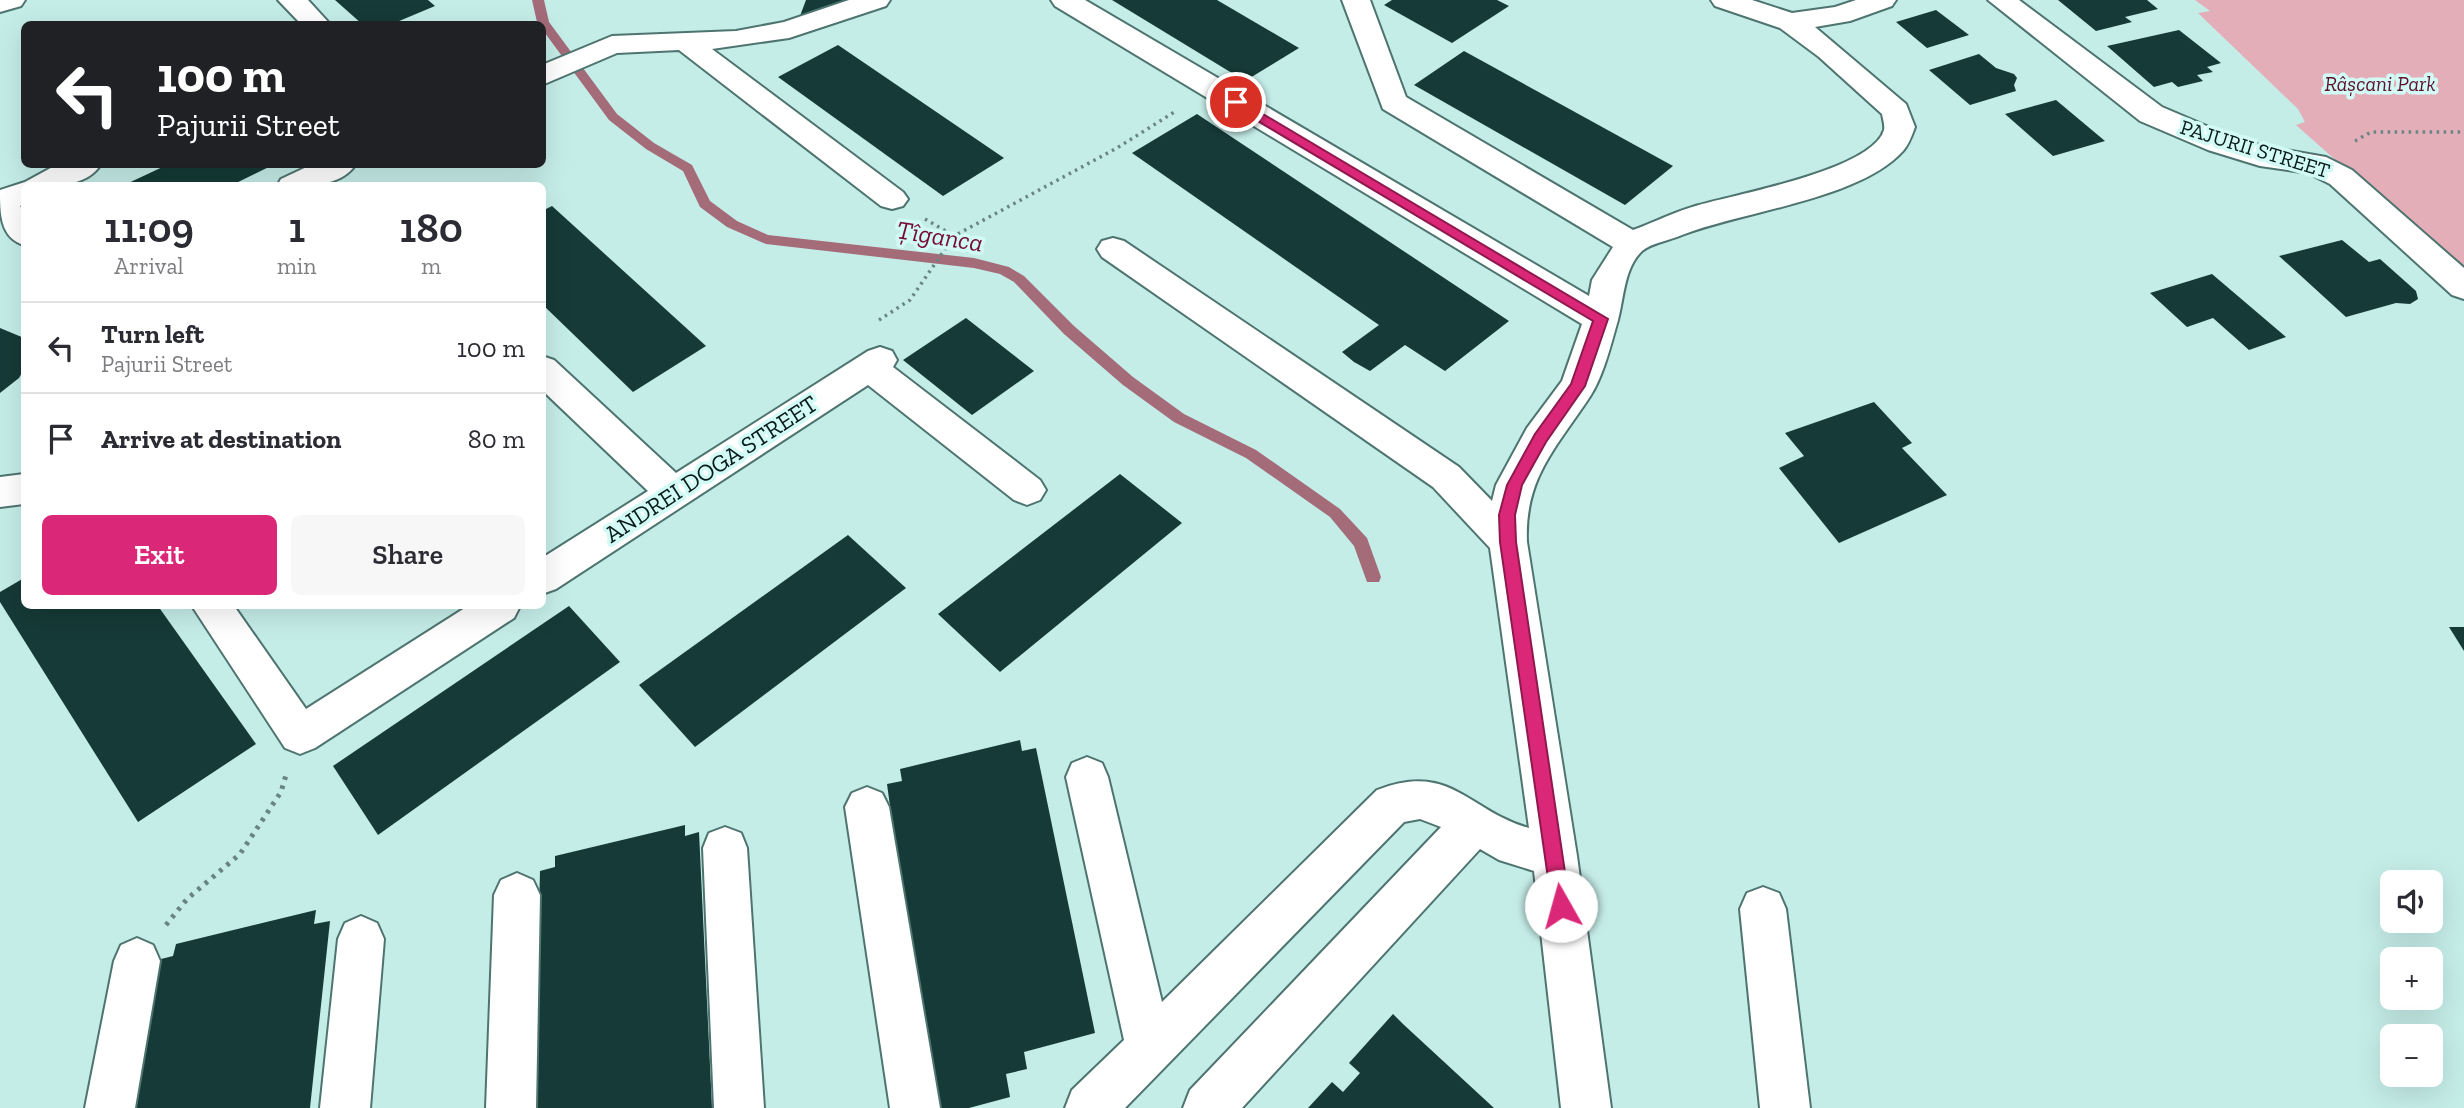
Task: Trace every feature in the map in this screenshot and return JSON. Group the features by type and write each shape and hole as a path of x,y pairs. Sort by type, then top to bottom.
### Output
{"street":[{"path":"0,4 11,0"},
{"path":"292,0 313,21"},
{"path":"546,74 612,45 736,39 789,30 876,0"},
{"path":"1065,0 1601,319"},
{"path":"1356,0 1393,102 1631,243"},
{"path":"1586,1108 1555,856 1508,542 1507,515 1515,485 1541,438 1578,386 1601,319 1609,280 1631,243 1705,214 1834,180 1876,158 1894,143 1900,127 1896,111 1829,51 1790,22 1725,0"},
{"path":"1790,22 1815,21 1882,0"},
{"name":"PAJURII STREET","path":"2002,0 2151,114 2260,156 2315,164 2341,177 2464,287"},
{"path":"683,40 892,199"},
{"path":"47,182 77,168"},
{"path":"301,182 332,168"},
{"path":"21,193 0,202 21,230"},
{"path":"1113,249 1446,477 1508,542"},
{"name":"ANDREI DOGA STREET","path":"546,575 875,364 1027,490"},
{"path":"546,373 674,493"},
{"path":"0,492 21,489"},
{"path":"214,609 300,735 495,609"},
{"path":"1087,777 1149,1046"},
{"path":"1090,1108 1392,804 1420,799 1446,807 1515,845 1555,856"},
{"path":"867,807 915,1108"},
{"path":"1208,1108 1474,824"},
{"path":"725,848 739,1108"},
{"path":"511,1108 517,895"},
{"path":"1763,909 1786,1108"},
{"path":"345,1108 360,939"},
{"path":"110,1108 137,961"}],"path":[{"path":"910,300 954,236 1117,148 1213,89"},
{"path":"2315,164 2371,132 2464,132"},
{"path":"137,961 187,899 240,854 281,792 300,735"}],"green space":[{"name":"Râșcani Park","path":"2195,0 2464,0 2464,274 2296,125 2305,122 2298,109 2198,13 2210,11"}],"building":[{"path":"335,0 428,0 435,6 399,21 359,21"},
{"path":"806,0 845,0 800,16"},
{"path":"1112,0 1217,0 1299,48 1245,81"},
{"path":"1392,0 1497,0 1509,6 1452,43 1384,5"},
{"path":"2058,0 2147,0 2158,9 2125,17 2132,22 2096,31"},
{"path":"1936,10 1969,35 1927,48 1896,22"},
{"path":"2179,30 2221,63 2207,67 2213,72 2197,75 2203,81 2178,87 2172,82 2154,87 2107,46"},
{"path":"838,45 1004,158 943,196 778,77"},
{"path":"1464,51 1673,166 1625,205 1414,85"},
{"path":"1979,54 1996,68 2014,74 2017,78 2014,85 2016,91 1970,105 1929,70"},
{"path":"2056,100 2105,141 2053,156 2005,114"},
{"path":"1197,114 1509,321 1445,371 1405,345 1370,371 1354,362 1342,352 1379,325 1132,153"},
{"path":"160,168 267,168 238,182 131,182"},
{"path":"552,206 706,346 633,392 546,308 546,209"},
{"path":"2342,240 2369,262 2380,259 2416,291 2418,299 2410,304 2396,303 2346,317 2279,256"},
{"path":"2212,274 2286,337 2249,350 2213,318 2187,327 2150,293"},
{"path":"966,318 1034,371 972,415 903,360"},
{"path":"0,328 21,337 21,374 0,393"},
{"path":"1874,402 1912,443 1902,448 1947,495 1839,543 1779,468 1804,456 1785,433"},
{"path":"1120,474 1182,523 1000,672 938,614"},
{"path":"848,535 906,588 695,747 639,685"},
{"path":"21,580 21,609 160,609 256,744 138,822 0,602 0,592"},
{"path":"569,606 620,662 378,835 333,766"},
{"path":"2449,627 2464,627 2464,651"},
{"path":"1020,740 1022,751 1036,748 1095,1033 1024,1052 1027,1069 1006,1074 1010,1097 969,1108 931,1108 887,784 902,781 900,769"},
{"path":"685,825 685,836 699,832 712,1108 534,1108 540,871 555,867 555,856"},
{"path":"316,910 314,924 330,921 310,1108 133,1108 161,959 173,956 176,944"},
{"path":"1393,1014 1494,1108 1308,1108 1332,1082 1343,1092 1360,1073 1349,1063"}],"waterway":[{"name":"Țîganca","path":"538,0 543,21"},
{"name":"Țîganca","path":"546,26 613,117 650,146 688,168 705,204 732,224 766,239 974,263 1004,270 1019,279 1069,330 1128,381 1179,418 1251,454 1335,513 1361,543 1373,577"}],"route":[{"path":"1236,102 1601,319 1578,386 1541,438 1515,485 1507,515 1508,542 1561,906"}]}
